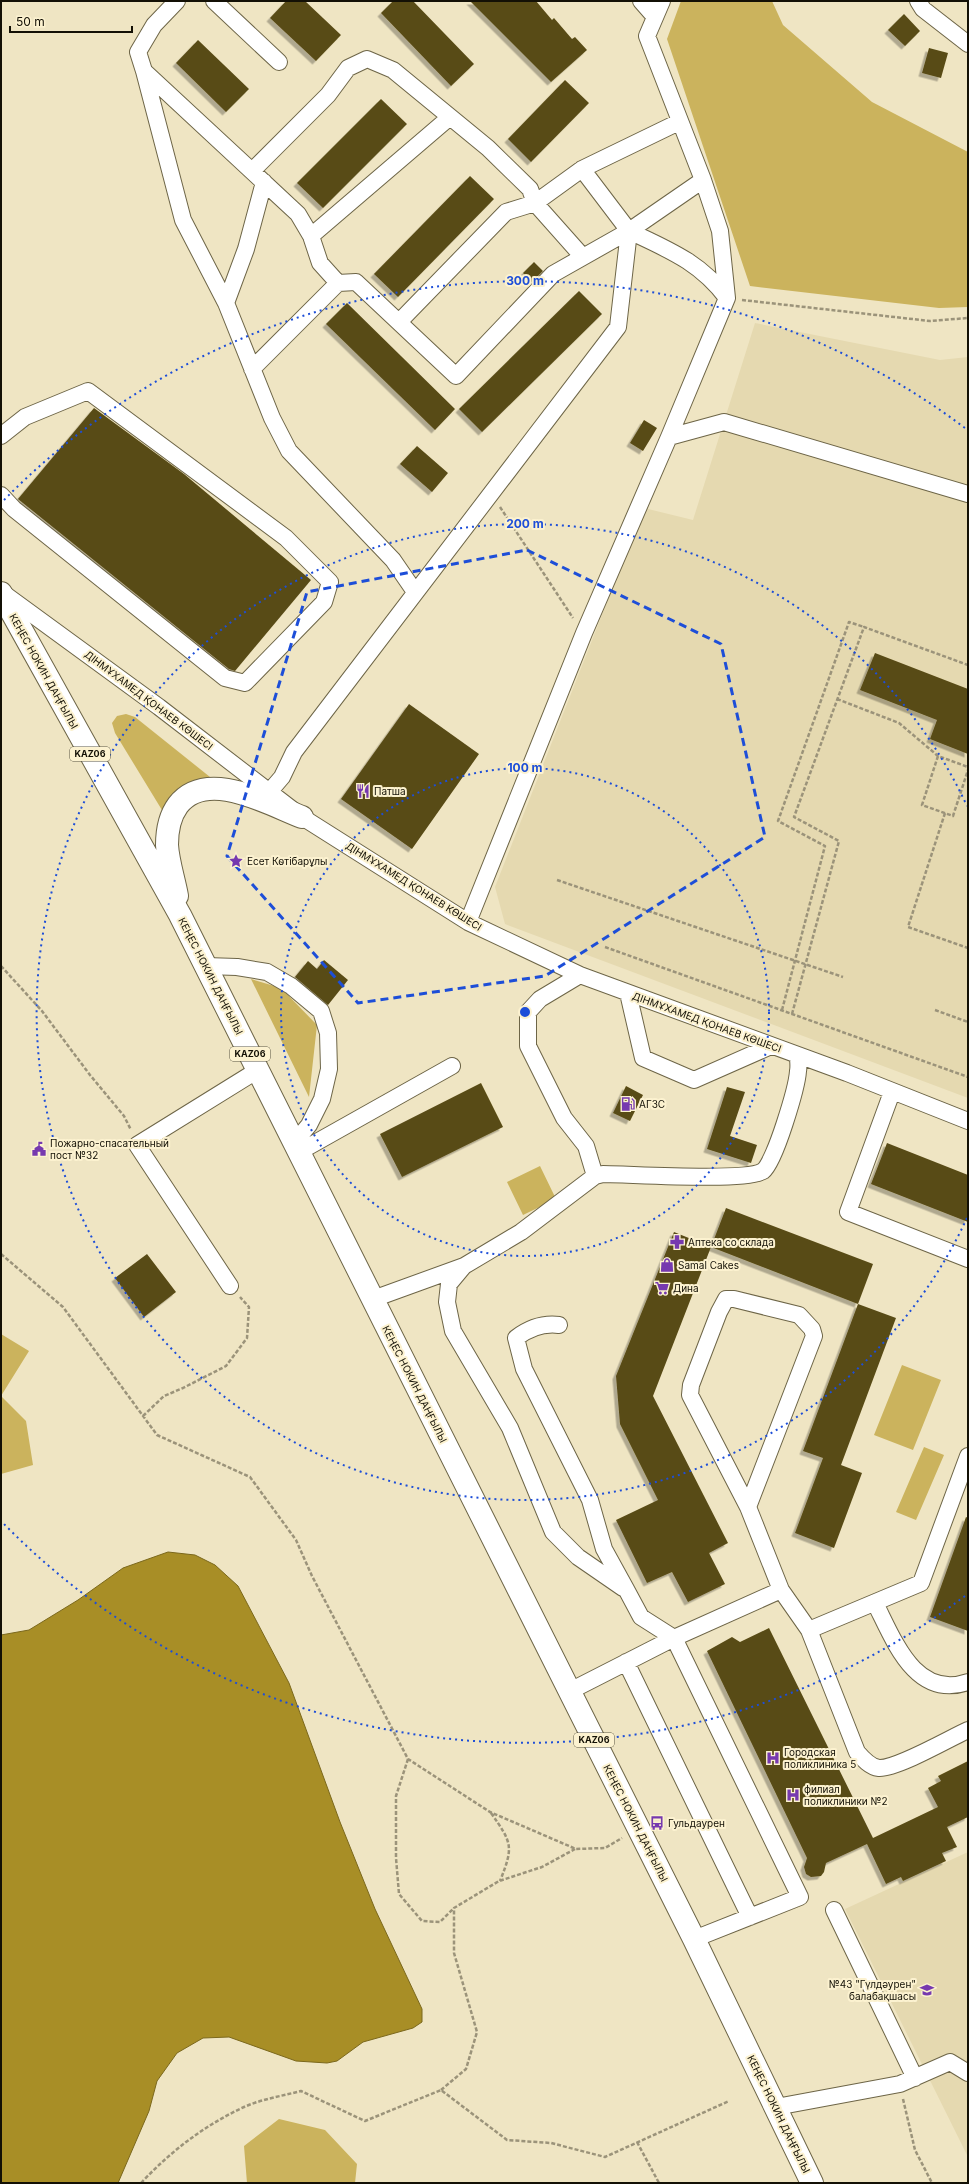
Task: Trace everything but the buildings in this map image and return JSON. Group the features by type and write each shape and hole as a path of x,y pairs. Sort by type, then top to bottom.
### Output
{"highway":[{"name":"КЕҢЕС НОКИН ДАҢҒЫЛЫ","path":"1,592 180,915 206,966 694,1939 812,2183"},
{"path":"180,915 167,847 167,836 172,815 189,795 196,791 207,789 231,790 302,817"}],"street":[{"path":"177,1 154,25 138,52 183,220 226,303 272,418 289,451 393,560 415,592"},
{"path":"214,1 279,62"},
{"path":"641,1 656,17"},
{"path":"468,922 584,633 669,437 727,298 720,231 703,180 679,122 647,36 662,1"},
{"path":"918,1 923,9 968,44"},
{"path":"252,171 328,95 348,68 367,59 393,70 488,148 530,189 535,203 583,257"},
{"path":"144,71 298,214 311,236 320,263 338,283"},
{"path":"311,236 450,117"},
{"path":"400,322 506,212 535,203 582,169 679,122"},
{"path":"582,169 629,231 683,256 715,283 727,298"},
{"path":"252,369 338,283 356,282 456,376 553,274 629,231 703,180"},
{"path":"226,303 246,249 264,182"},
{"path":"270,791 282,777 294,752 618,327 629,231"},
{"path":"1,436 25,417 88,390 286,538 330,582 324,602 245,683 225,678 14,508 1,495"},
{"path":"669,437 724,422 968,494"},
{"name":"ДІНМҰХАМЕД ҚОНАЕВ КӨШЕСІ","path":"1,592 159,707 302,817 468,922 580,975 847,1073 968,1121"},
{"path":"206,966 237,967 267,972 291,986 321,1011 328,1033 329,1069 322,1099 297,1148"},
{"path":"580,975 540,999 528,1012 528,1046 564,1118 586,1146 595,1176"},
{"path":"628,993 643,1058 694,1080 771,1046"},
{"path":"373,1299 464,1266 521,1232 595,1176 603,1174 708,1177 754,1174 764,1170 781,1136 798,1072 798,1056"},
{"path":"297,1148 452,1066"},
{"path":"230,1286 137,1146 258,1070"},
{"path":"892,1092 848,1212 968,1259"},
{"path":"464,1266 449,1284 447,1302 453,1331 510,1428 553,1532 578,1557 626,1589"},
{"path":"748,1507 814,1336 812,1329 799,1315 734,1298 726,1299 719,1312 691,1385 690,1395 748,1507 781,1590 809,1630 857,1752 868,1763 879,1768 893,1765 968,1730"},
{"path":"559,1325 547,1323 525,1331 516,1338 524,1369 590,1500 604,1549 641,1618 674,1638 800,1897 694,1939"},
{"path":"809,1630 921,1583 968,1456"},
{"path":"570,1691 674,1638 781,1590"},
{"path":"874,1603 899,1649 916,1671 936,1685 957,1685 968,1682"},
{"path":"626,1662 750,1917"},
{"path":"834,1910 915,2078"},
{"path":"776,2107 900,2084 950,2062 968,2073"}],"path":[{"path":"727,298 930,321 968,318"},
{"path":"491,493 584,633"},
{"path":"782,1010 825,846 778,821 849,622 968,666"},
{"path":"792,1014 839,841 794,817 864,627"},
{"path":"837,699 899,722 938,756 968,767"},
{"path":"938,756 922,805 952,816 968,770"},
{"path":"945,813 908,927 968,948"},
{"path":"557,880 843,977"},
{"path":"605,947 968,1077"},
{"path":"1,966 42,1011 90,1075 124,1116 137,1146"},
{"path":"935,1010 968,1022"},
{"path":"1,1254 63,1307 158,1435 250,1477 296,1540 312,1576 408,1759 490,1812 576,1849 605,1848 638,1829"},
{"path":"143,1416 164,1396 226,1366 247,1338 249,1307 230,1286"},
{"path":"408,1759 396,1796 396,1858 399,1894 422,1921 440,1922 454,1908 499,1881 542,1867 576,1849"},
{"path":"490,1812 507,1836 510,1857 499,1881"},
{"path":"141,2183 154,2169 192,2136 245,2107 300,2091 366,2121 441,2090 466,2069 477,2032 454,1953 454,1908"},
{"path":"900,2084 915,2150 932,2183"},
{"path":"441,2090 507,2140 551,2143 605,2157 729,2101"},
{"path":"637,2142 659,2183"}],"highlighted area":[{"path":"527,550 721,644 765,837 545,976 358,1003 227,856 307,592"}],"shaded area":[{"path":"681,1 772,1 783,25 872,102 968,152 968,307 939,308 750,286 667,39"},
{"path":"755,323 940,360 968,357 968,1098 505,924 495,887 644,508 693,520"},
{"path":"126,714 135,717 215,781 165,815 115,733 112,723 117,716"},
{"path":"251,979 281,988 317,1025 309,1097"},
{"path":"540,1166 556,1199 523,1215 507,1182"},
{"path":"1,1334 29,1351 1,1396"},
{"path":"902,1365 941,1380 913,1450 874,1435"},
{"path":"1,1396 26,1421 33,1465 1,1474"},
{"path":"924,1447 944,1455 916,1520 896,1512"},
{"path":"168,1552 195,1555 215,1565 238,1586 289,1683 340,1822 375,1909 422,2009 422,2022 413,2028 363,2042 337,2061 327,2063 296,2061 229,2037 203,2038 177,2053 157,2081 149,2111 118,2183 1,2183 1,1635 29,1630 78,1600 123,1568"},
{"name":"№43 \"Гүлдәурен\" балабақшасы","path":"968,1852 968,2157 845,1909"},
{"path":"279,2119 325,2130 357,2164 355,2183 247,2183 244,2146"}],"place":[{"name":"Патша","path":"363,791"},
{"name":"Есет Көтібарұлы","path":"236,861"},
{"name":"АГЗС","path":"628,1104"},
{"name":"Пожарно-спасательный пост №32","path":"39,1149"},
{"name":"Аптека со склада","path":"677,1242"},
{"name":"Samal Cakes","path":"667,1265"},
{"name":"Дина","path":"662,1288"},
{"name":"Городская поликлиника 5","path":"773,1758"},
{"name":"филиал поликлиники №2","path":"793,1795"},
{"name":"Гульдаурен","path":"657,1823"},
{"name":"№43 \"Гүлдәурен\" балабақшасы","path":"927,1990"}]}
